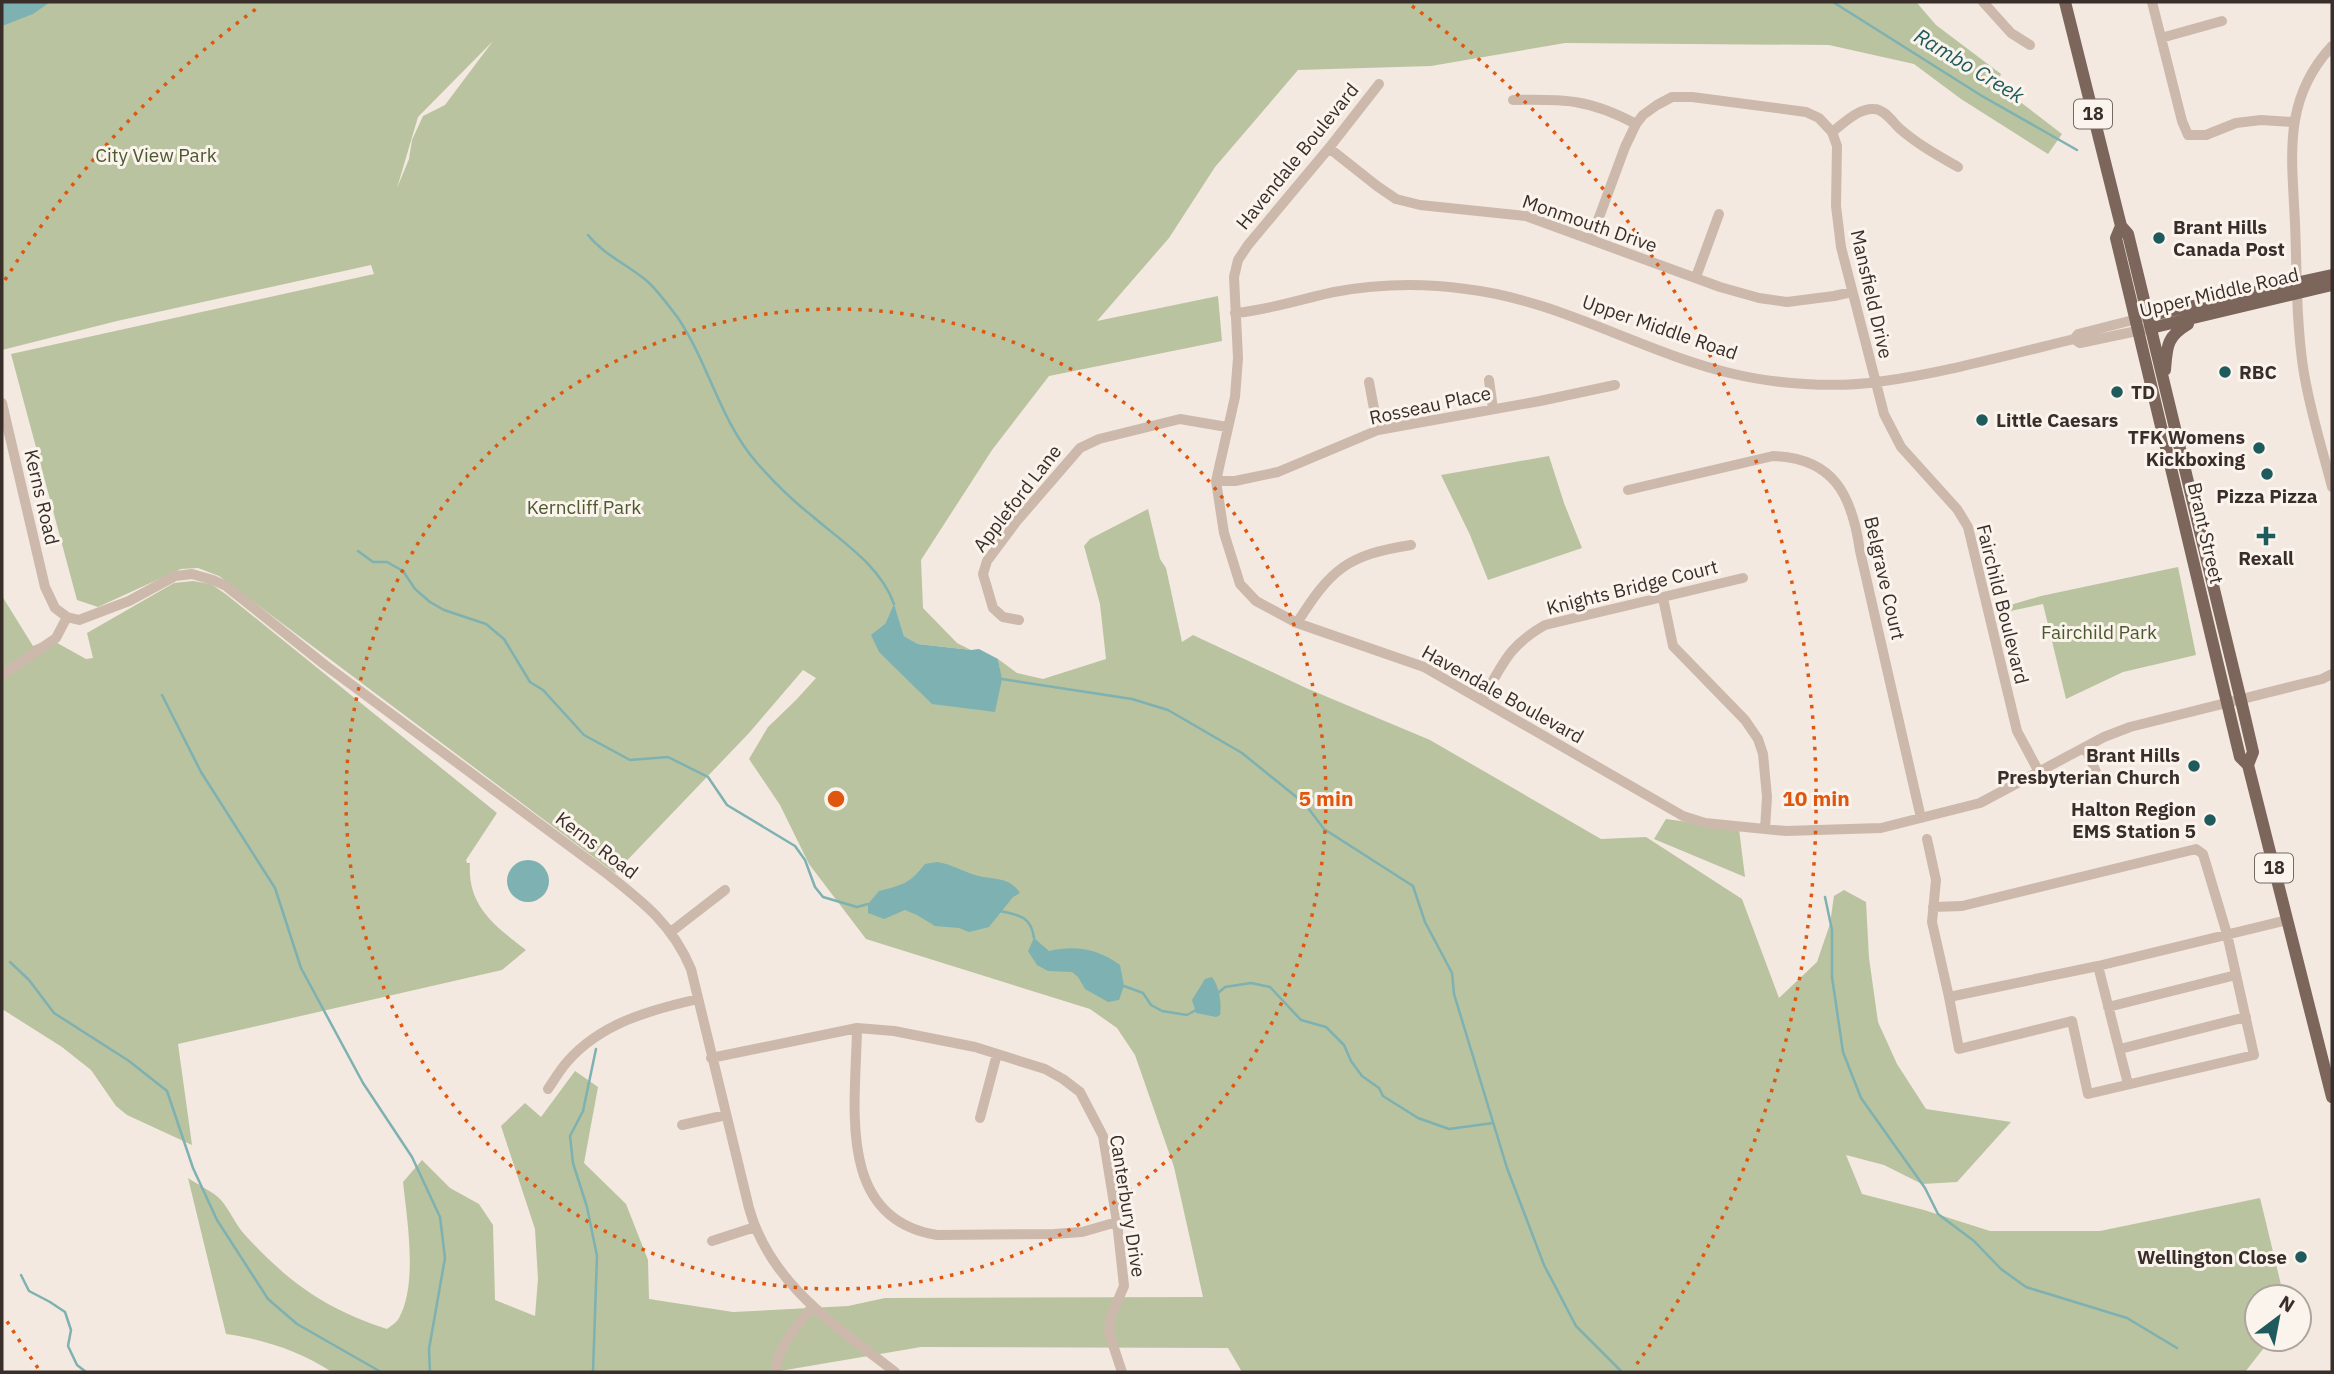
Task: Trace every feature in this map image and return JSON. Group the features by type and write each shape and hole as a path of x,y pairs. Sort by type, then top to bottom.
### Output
{"main road":[{"name":"Brant Street","path":"2065,2 2121,226 2116,237 2164,383 2241,700 2253,752 2248,765"},
{"name":"Upper Middle Road","path":"2143,324 2197,319 2332,275"},
{"name":"Upper Middle Road","path":"2143,324 2296,288 2332,285"},
{"path":"2164,383 2167,345 2180,329 2197,319"},
{"name":"Brant Street","path":"2143,324 2240,757 2248,765 2332,1097"}],"street":[{"path":"1983,2 2011,33 2030,45"},
{"path":"2152,2 2182,121 2188,135 2206,135 2236,123 2261,120 2294,122"},
{"path":"2161,38 2222,21"},
{"path":"2332,46 2314,69 2304,89 2294,122 2291,166 2296,288 2304,368 2332,487"},
{"name":"Havendale Boulevard","path":"1379,84 1238,260 1234,277 1238,358 1235,397 1216,481 1224,533 1240,583 1256,601 1297,623 1424,667 1683,816 1705,823 1786,831 1881,828 1980,803 2085,747 2130,727 2322,679 2332,674"},
{"path":"1591,239 1636,124 1643,115 1672,97 1692,97 1807,112 1819,118 1832,132 1852,116 1876,108 1912,139 1958,167"},
{"path":"1513,100 1568,100 1589,103 1636,124"},
{"name":"Mansfield Drive","path":"1832,132 1837,146 1836,206 1839,233 1876,382"},
{"name":"Monmouth Drive","path":"1329,148 1396,199 1420,205 1525,216 1720,288 1746,295 1787,302 1852,292"},
{"path":"1696,277 1719,214"},
{"name":"Upper Middle Road","path":"1235,313 1359,289 1403,286 1468,289 1554,310 1734,374 1798,383 1876,382 1960,366 2074,339 2078,334 2143,324"},
{"path":"1489,380 1493,409"},
{"name":"Fairchild Boulevard","path":"1876,382 1884,414 1901,447 1957,509 1968,527 2017,732 2039,772"},
{"path":"1369,383 1378,430"},
{"name":"Rosseau Place","path":"1216,481 1235,481 1278,472 1378,430 1615,385"},
{"name":"Kerns Road","path":"2,403 49,598 48,605 55,620 65,622 91,617 129,601 175,576 185,574 203,575 226,586 325,665 651,909 671,931 691,968 711,1058 755,1227 764,1246 786,1279 812,1307 895,1372"},
{"name":"Appleford Lane","path":"1019,620 1003,617 993,608 983,574 987,561 1016,522 1080,448 1099,439 1180,419 1227,427"},
{"name":"Belgrave Court","path":"1628,490 1773,456 1790,456 1809,461 1825,470 1840,488 1856,522 1860,551 1921,818"},
{"path":"1297,623 1322,586 1336,571 1366,554 1411,545"},
{"name":"Knights Bridge Court","path":"1482,699 1508,654 1532,632 1558,621 1743,578"},
{"path":"1663,598 1673,646 1745,720 1758,739 1763,754 1766,785 1765,829"},
{"path":"2,675 56,638 65,622"},
{"path":"2085,747 2096,772"},
{"path":"1927,839 1936,880 1933,908 1932,922 1959,1049 2072,1021 2088,1094 2255,1055 2227,934 2203,854 2196,849 1962,906 1933,908"},
{"path":"671,931 725,890"},
{"path":"1949,997 2098,966 2287,920"},
{"path":"2098,966 2128,1084"},
{"path":"2108,1007 2236,975"},
{"path":"548,1089 568,1062 609,1029 646,1012 698,999"},
{"path":"2120,1049 2246,1017"},
{"path":"857,1028 856,1151 863,1177 883,1210 919,1232 937,1235 1082,1232 1117,1222"},
{"name":"Canterbury Drive","path":"711,1058 857,1028 894,1031 975,1047 1045,1069 1063,1079 1080,1092 1103,1136 1124,1286 1111,1316 1109,1333 1122,1372"},
{"path":"980,1118 997,1054"},
{"path":"682,1125 726,1115"},
{"path":"712,1241 755,1227"},
{"path":"776,1372 776,1361 783,1346 812,1307"}],"green space":[{"path":"2,2 1917,3 1936,25 2001,74 1997,84 2062,134 2048,154 1961,99 1914,64 1829,45 1565,43 1431,66 1298,70 1215,167 1169,238 1097,321 1218,296 1222,341 1049,376 992,450 921,560 923,608 957,643 971,650 918,644 904,636 894,605 885,624 930,654 1000,669 998,659 1017,673 1043,679 1106,659 1100,604 1084,546 1090,539 1148,509 1160,559 1166,568 1182,642 1193,635 1306,688 1430,740 1601,839 1646,837 1742,899 1779,998 1817,962 1830,924 1834,896 1844,890 1866,902 1869,958 1878,1022 1897,1064 1926,1109 2011,1122 1957,1182 1922,1184 1884,1165 1846,1155 1862,1194 1990,1231 2100,1231 2260,1198 2281,1283 2243,1283 2243,1353 2260,1353 2245,1372 1242,1372 1228,1348 921,1347 774,1372 332,1372 281,1347 226,1334 188,1178 220,1199 245,1235 293,1281 345,1313 387,1329 399,1318 405,1304 410,1270 403,1182 422,1160 450,1188 479,1204 493,1225 495,1300 535,1316 538,1279 535,1229 501,1126 525,1103 541,1117 575,1071 598,1087 584,1163 626,1204 648,1260 649,1299 733,1312 848,1306 885,1298 1203,1297 1174,1167 1135,1055 1117,1028 1090,1009 866,939 809,864 780,805 749,759 768,727 816,678 803,670 749,733 615,873 219,576 198,568 181,569 98,607 77,600 11,354 374,274 371,265 117,321 2,350","holes":["493,41 445,105 423,116 412,140 409,159 397,188 418,117"]},
{"path":"1549,456 1582,548 1488,580 1441,475"},
{"name":"Fairchild Park","path":"2178,567 2196,655 2123,672 2066,699 2043,604 2001,613 2000,608 2041,596"},
{"path":"193,581 211,584 227,595 497,813 466,860 470,863 473,891 485,914 526,950 502,970 178,1044 192,1145 127,1115 116,1106 91,1070 62,1047 2,1009 2,596 33,646 50,639 86,659 93,658 87,633 174,583"},
{"path":"1666,819 1739,829 1745,877 1654,839"}],"water":[{"path":"2,2 50,2 33,14 2,26"},
{"path":"894,604 904,636 918,644 979,649 998,659 1002,679 995,712 932,704 879,652 871,635 885,624"},
{"path":"528,860 543,866 549,881 543,896 528,902 513,896 507,881 513,866"},
{"path":"937,862 975,875 1006,881 1020,893 1013,897 989,927 969,932 959,928 935,926 905,910 884,919 868,913 868,904 879,891 905,883 925,864"},
{"path":"1034,938 1049,951 1068,948 1086,950 1103,955 1120,965 1124,986 1119,1000 1108,1002 1085,989 1072,972 1048,971 1037,965 1028,951"},
{"path":"1212,977 1220,1000 1220,1015 1216,1017 1196,1013 1192,1000 1205,979"}],"waterway":[{"name":"Rambo Creek","path":"1833,2 1982,96 2077,150"},
{"path":"588,235 601,248 647,281 659,294 689,336 744,447 790,497 869,566 888,590 894,604"},
{"path":"358,551 373,562 387,562 403,571 415,589 444,610 486,624 504,639 530,682 543,690 584,735 630,760 668,757 708,777 727,805 795,846 805,860 815,887 823,897 857,907 868,904"},
{"path":"1002,679 1132,699 1168,710 1242,753 1305,804 1324,829 1413,886 1425,922 1452,973 1454,994 1507,1168 1544,1265 1576,1326 1622,1372"},
{"path":"162,695 201,772 275,888 301,968 363,1083 412,1157 440,1217 445,1258 429,1349 430,1372"},
{"path":"1825,897 1832,930 1832,977 1843,1052 1861,1098 1925,1188 1938,1214 1974,1241 2001,1269 2026,1287 2127,1318 2177,1348"},
{"path":"1000,911 1027,921 1034,938"},
{"path":"10,962 29,980 54,1013 129,1061 167,1091 193,1168 217,1220 268,1299 297,1324 381,1372"},
{"path":"1218,993 1225,987 1251,983 1270,987 1301,1020 1326,1027 1344,1045 1362,1076 1379,1088 1383,1096 1418,1118 1449,1129 1493,1123"},
{"path":"1124,986 1143,993 1151,1005 1162,1011 1187,1015 1196,1010"},
{"path":"593,1372 597,1256 587,1207 573,1163 570,1136 583,1111 596,1049"},
{"path":"21,1275 29,1291 65,1312 71,1330 68,1346 77,1365 86,1372"}],"place":[{"name":"Brant Hills Canada Post","path":"2159,238"},
{"name":"RBC","path":"2225,372"},
{"name":"TD","path":"2117,392"},
{"name":"Little Caesars","path":"1982,420"},
{"name":"TFK Womens Kickboxing","path":"2259,448"},
{"name":"Pizza Pizza","path":"2267,474"},
{"name":"Rexall","path":"2266,536"},
{"name":"Brant Hills Presbyterian Church","path":"2194,766"},
{"name":"Halton Region EMS Station 5","path":"2210,820"},
{"name":"Wellington Close","path":"2301,1257"}],"park label":[{"name":"City View Park","path":"156,155"},
{"name":"Kerncliff Park","path":"584,507"}]}
